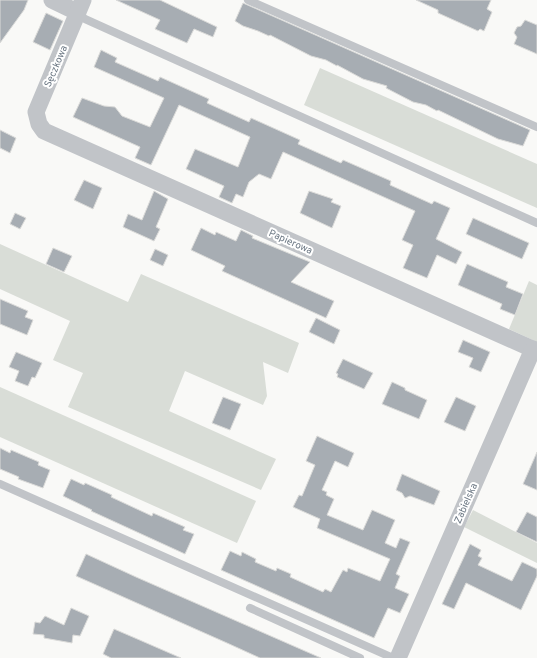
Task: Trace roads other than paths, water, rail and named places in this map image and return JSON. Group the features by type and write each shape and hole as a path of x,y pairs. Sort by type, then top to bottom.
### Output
{"street":[{"path":"52,0 80,6"},
{"name":"Sęczkowa","path":"44,131 39,124 36,112 80,6"},
{"name":"Papierowa","path":"44,131 535,350"},
{"name":"Zabielska","path":"398,658 535,350"}],"lane":[{"path":"248,0 537,127"},
{"path":"80,6 85,19 537,223"},
{"path":"0,484 393,658"},
{"path":"250,608 360,658"}]}
